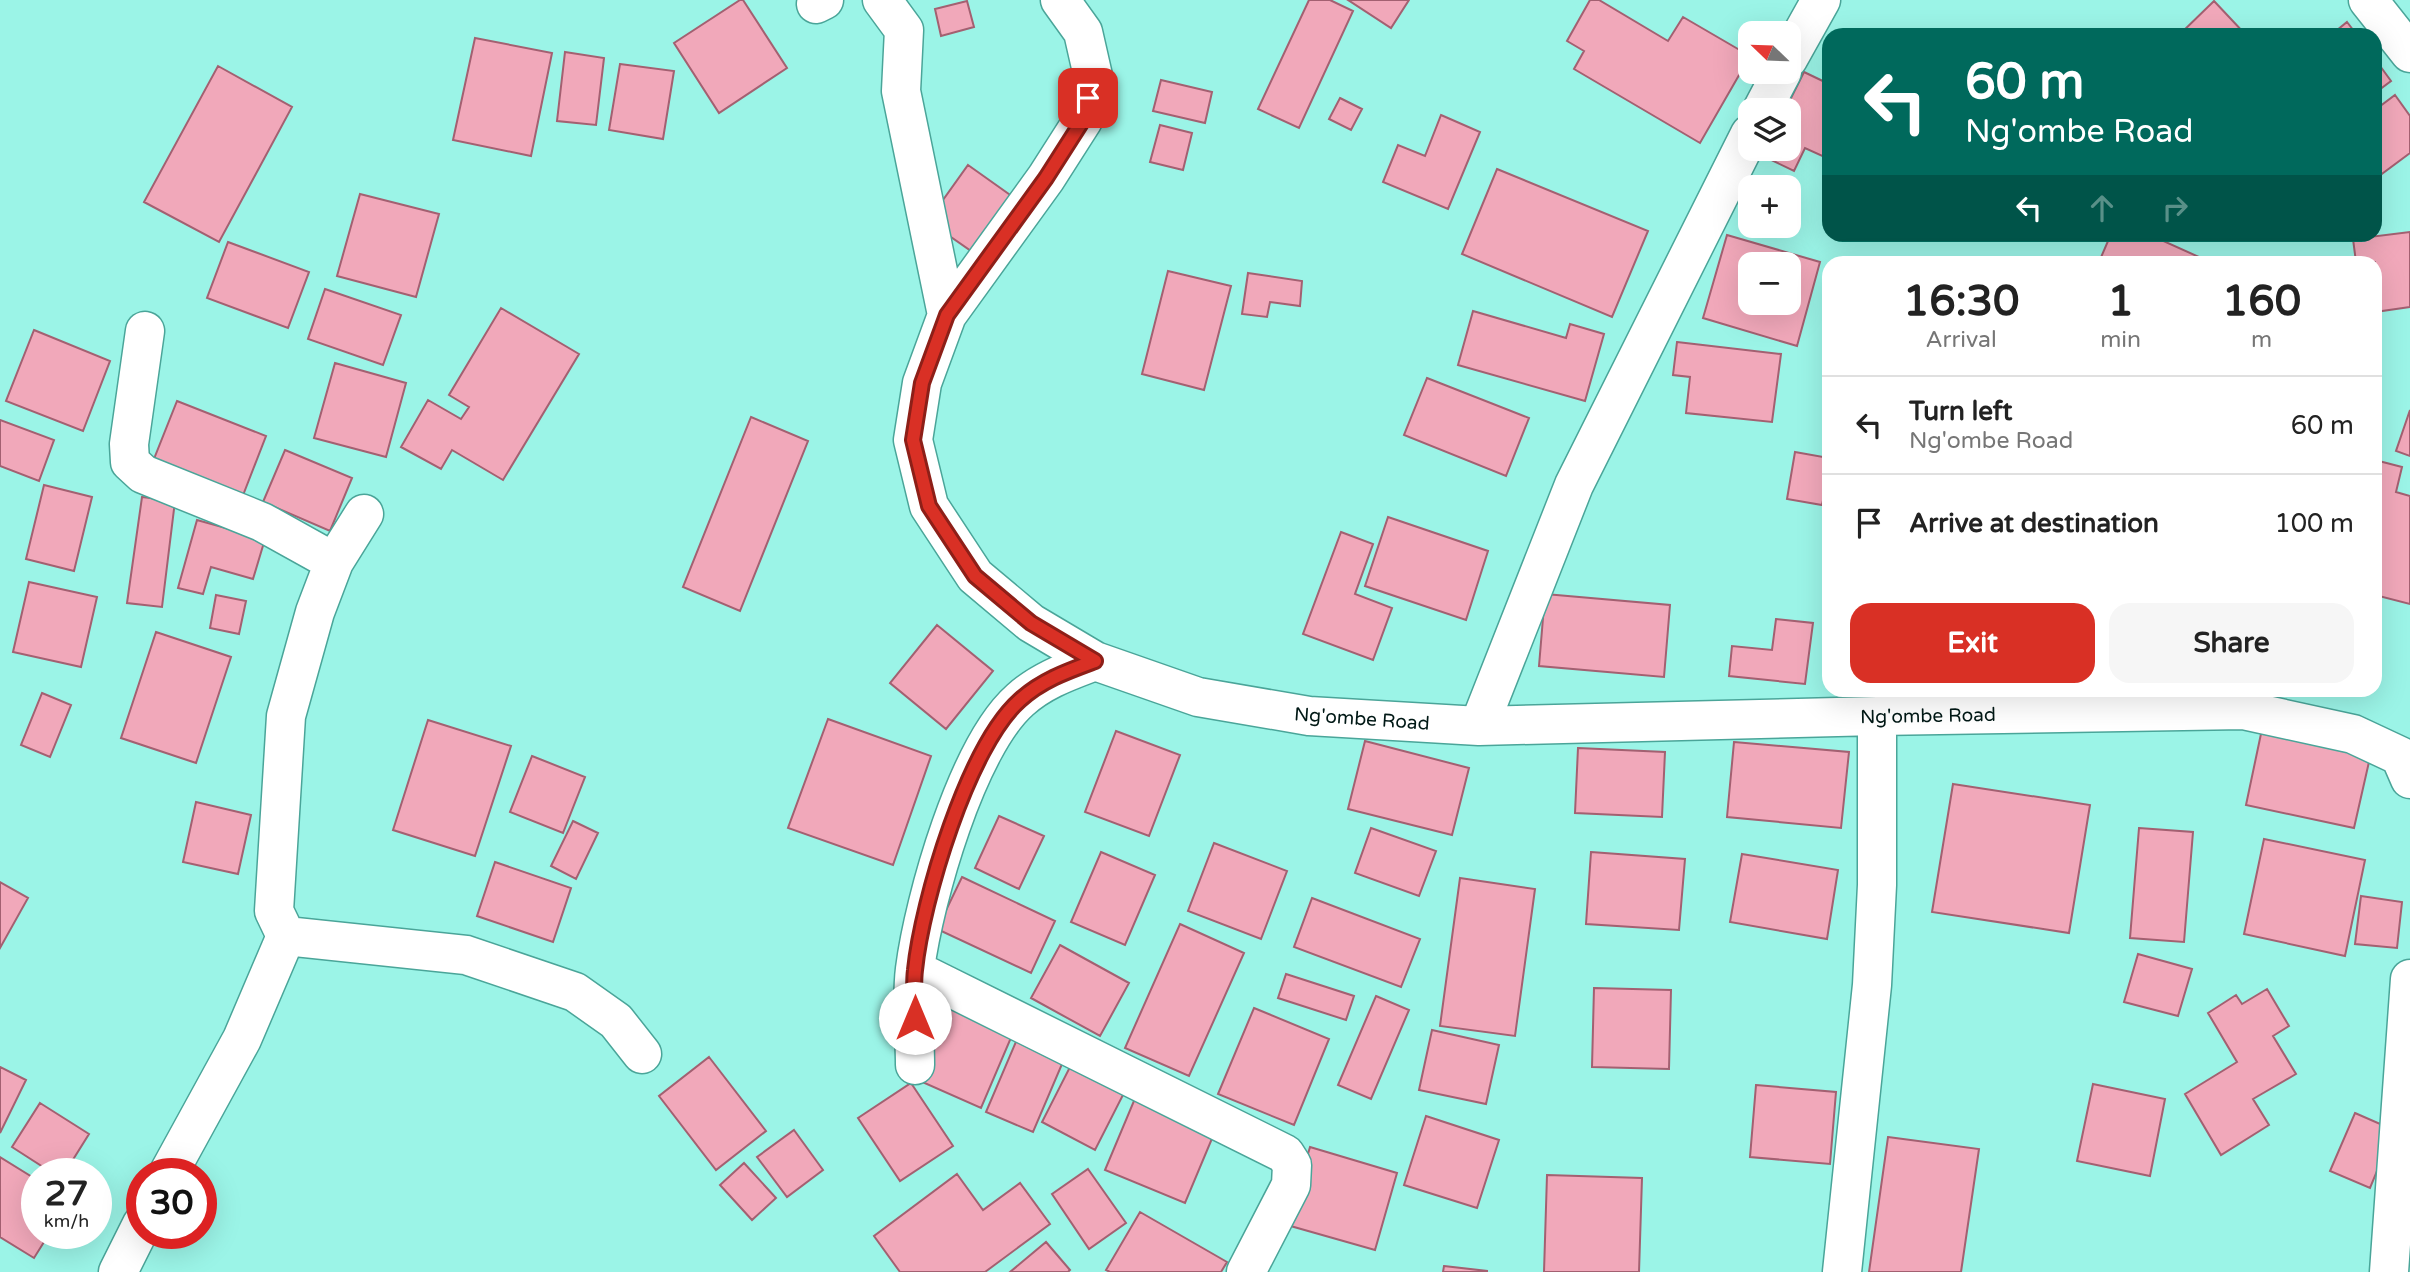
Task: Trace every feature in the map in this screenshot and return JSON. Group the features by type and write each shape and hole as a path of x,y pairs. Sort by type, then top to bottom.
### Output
{"street":[{"path":"881,0 904,30 901,91 947,315"},
{"name":"Ng'ombe Road","path":"1059,0 1083,32 1093,76 1083,120 1046,178 947,315 922,383 913,440 929,506 975,576 1031,623 1095,661 1198,697 1309,716 1479,726 2243,710 2353,734 2407,759"},
{"path":"1801,36 1821,0"},
{"path":"2368,0 2410,53"},
{"path":"1479,726 1574,485 1738,158"},
{"path":"145,331 129,444 130,462 143,474 262,522 334,562"},
{"path":"177,1158 242,1039 286,936 274,911 286,716 315,611 334,562 364,514"},
{"path":"915,1065 915,970 937,869 969,779 993,733 1019,701 1049,679 1095,661"},
{"path":"1842,1272 1871,985 1877,885 1877,716"},
{"path":"286,936 467,955 575,992 616,1021 642,1054"},
{"path":"915,970 1285,1154 1292,1165 1291,1185 1246,1272"},
{"path":"2389,1272 2410,979"},
{"path":"118,1272 130,1249"}],"building":[{"path":"743,0 787,68 719,113 674,43"},
{"path":"1309,0 1330,0 1353,11 1299,128 1258,109"},
{"path":"1348,0 1409,0 1391,28"},
{"path":"1590,0 1599,0 1668,41 1683,17 1738,49 1738,77 1700,143 1574,69 1584,51 1567,41"},
{"path":"967,1 974,27 941,36 935,9"},
{"path":"2214,1 2239,28 2186,28"},
{"path":"2347,22 2352,28 2340,28"},
{"path":"475,38 552,53 531,156 453,140"},
{"path":"565,52 604,58 596,125 557,121"},
{"path":"620,64 674,71 663,139 609,130"},
{"path":"218,66 292,107 219,242 144,202"},
{"path":"2382,69 2391,81 2382,88"},
{"path":"1804,72 1822,81 1822,156 1805,148 1801,156 1801,98 1791,98 1798,84 1801,84"},
{"path":"1161,80 1212,92 1205,123 1153,111"},
{"path":"2395,95 2410,116 2410,153 2382,174 2382,105"},
{"path":"1340,98 1362,109 1351,130 1329,119"},
{"path":"1441,115 1480,132 1448,209 1383,182 1398,145 1425,156"},
{"path":"1160,125 1192,133 1183,170 1150,162"},
{"path":"1773,161 1799,161 1794,171"},
{"path":"968,165 1013,197 974,253 928,221"},
{"path":"1497,169 1648,231 1612,317 1462,254"},
{"path":"360,194 439,214 416,297 337,276"},
{"path":"2410,232 2410,307 2382,311 2382,256 2355,256 2353,242 2382,242 2382,235"},
{"path":"1727,235 1786,252 1738,252 1738,315 1801,315 1801,256 1820,262 1797,346 1703,318"},
{"path":"228,242 309,272 288,328 207,298"},
{"path":"2108,242 2166,242 2197,256 2102,256"},
{"path":"1168,271 1231,286 1204,390 1142,374"},
{"path":"1248,273 1302,281 1300,306 1270,302 1267,317 1242,314"},
{"path":"325,289 401,315 383,365 308,339"},
{"path":"501,308 579,354 503,480 452,450 441,469 401,447 428,400 461,419 469,407 449,395"},
{"path":"1473,311 1566,338 1570,324 1604,334 1585,401 1458,365"},
{"path":"34,330 110,361 83,431 6,401"},
{"path":"1677,342 1781,354 1772,422 1686,413 1690,377 1673,375"},
{"path":"335,363 406,383 386,457 314,438"},
{"path":"1427,378 1529,418 1506,476 1404,435"},
{"path":"177,401 266,436 240,503 150,469"},
{"path":"2410,410 2410,456 2396,451"},
{"path":"751,417 808,441 740,611 683,587"},
{"path":"0,420 54,440 39,481 0,466"},
{"path":"285,450 352,478 330,531 263,502"},
{"path":"1795,452 1822,457 1822,505 1787,499"},
{"path":"2382,462 2402,467 2396,492 2410,496 2410,604 2382,597"},
{"path":"44,485 92,497 74,571 26,559"},
{"path":"142,497 175,501 162,607 127,603"},
{"path":"1388,517 1488,551 1466,620 1365,586"},
{"path":"197,520 265,539 253,579 211,567 203,594 178,588"},
{"path":"1341,532 1373,544 1355,594 1392,608 1373,660 1303,634"},
{"path":"29,582 97,597 81,667 13,652"},
{"path":"1545,594 1670,605 1664,677 1539,666"},
{"path":"216,595 246,601 239,634 210,628"},
{"path":"1776,619 1813,623 1805,684 1729,676 1732,646 1772,650"},
{"path":"937,625 993,671 946,729 890,683"},
{"path":"156,632 231,657 196,763 121,738"},
{"path":"42,693 71,705 50,757 21,745"},
{"path":"828,719 931,756 893,865 788,828"},
{"path":"428,720 511,746 475,856 393,830"},
{"path":"2262,729 2371,753 2354,828 2246,805"},
{"path":"1116,731 1180,755 1149,836 1085,812"},
{"path":"1365,741 1469,768 1452,835 1348,809"},
{"path":"1734,742 1849,752 1841,828 1727,817"},
{"path":"1578,748 1665,752 1662,817 1575,813"},
{"path":"532,756 585,777 563,833 510,812"},
{"path":"1953,784 2090,805 2069,933 1932,912"},
{"path":"196,802 251,815 238,874 183,862"},
{"path":"999,816 1044,836 1019,889 975,868"},
{"path":"573,821 598,833 576,879 551,866"},
{"path":"1371,828 1436,851 1419,896 1355,873"},
{"path":"2139,828 2193,832 2184,942 2130,938"},
{"path":"2264,839 2365,860 2345,956 2244,934"},
{"path":"1214,843 1287,871 1261,939 1188,911"},
{"path":"1101,852 1155,875 1125,945 1071,922"},
{"path":"1591,852 1685,859 1679,930 1586,924"},
{"path":"1742,854 1838,870 1827,939 1730,922"},
{"path":"495,862 571,888 553,942 477,916"},
{"path":"962,877 1055,921 1031,973 937,929"},
{"path":"1460,878 1535,889 1515,1036 1440,1026"},
{"path":"0,882 28,898 0,948"},
{"path":"2361,896 2402,902 2397,948 2355,944"},
{"path":"1312,898 1420,939 1401,987 1294,947"},
{"path":"1180,924 1244,953 1189,1076 1125,1048"},
{"path":"1060,945 1129,983 1100,1036 1031,998"},
{"path":"2138,954 2192,969 2178,1016 2124,1002"},
{"path":"1286,974 1354,996 1346,1020 1278,998"},
{"path":"1594,988 1671,990 1669,1069 1592,1067"},
{"path":"2267,989 2289,1026 2273,1036 2296,1074 2253,1099 2269,1125 2221,1155 2185,1094 2237,1062 2208,1013 2236,995 2242,1004"},
{"path":"1376,996 1409,1010 1371,1099 1338,1085"},
{"path":"952,1007 1013,1033 981,1108 920,1081"},
{"path":"1254,1008 1329,1039 1294,1125 1218,1094"},
{"path":"1021,1030 1068,1050 1033,1132 986,1112"},
{"path":"1432,1030 1499,1045 1486,1104 1419,1090"},
{"path":"709,1057 766,1131 716,1170 659,1096"},
{"path":"1072,1063 1125,1091 1095,1150 1042,1122"},
{"path":"0,1067 26,1080 0,1133"},
{"path":"911,1083 953,1146 900,1181 858,1118"},
{"path":"2093,1084 2165,1099 2150,1176 2077,1161"},
{"path":"1756,1085 1836,1092 1830,1164 1750,1157"},
{"path":"1136,1096 1216,1129 1185,1203 1105,1170"},
{"path":"40,1103 89,1134 74,1158 29,1158 12,1147"},
{"path":"2355,1113 2394,1130 2370,1188 2330,1171"},
{"path":"1426,1116 1499,1140 1477,1208 1404,1185"},
{"path":"794,1130 823,1170 787,1197 757,1157"},
{"path":"1888,1137 1979,1149 1961,1272 1869,1272"},
{"path":"1310,1147 1397,1173 1375,1250 1287,1225"},
{"path":"0,1157 21,1170 21,1249 40,1249 34,1258 0,1237"},
{"path":"744,1163 776,1198 752,1220 720,1185"},
{"path":"1088,1169 1126,1223 1089,1249 1052,1194"},
{"path":"957,1174 983,1210 1020,1183 1050,1224 985,1272 900,1272 874,1236"},
{"path":"1547,1175 1642,1178 1639,1272 1544,1272"},
{"path":"1140,1212 1227,1262 1221,1272 1106,1270"},
{"path":"1046,1242 1070,1270 1068,1272 1010,1272"},
{"path":"1444,1266 1487,1271 1487,1272 1443,1272"}],"route":[{"path":"915,1018 915,970 926,915 937,869 969,779 993,733 1019,701 1049,679 1095,661 1031,623 975,576 929,506 913,440 922,383 947,315 1046,178 1083,120 1088,98"}]}
